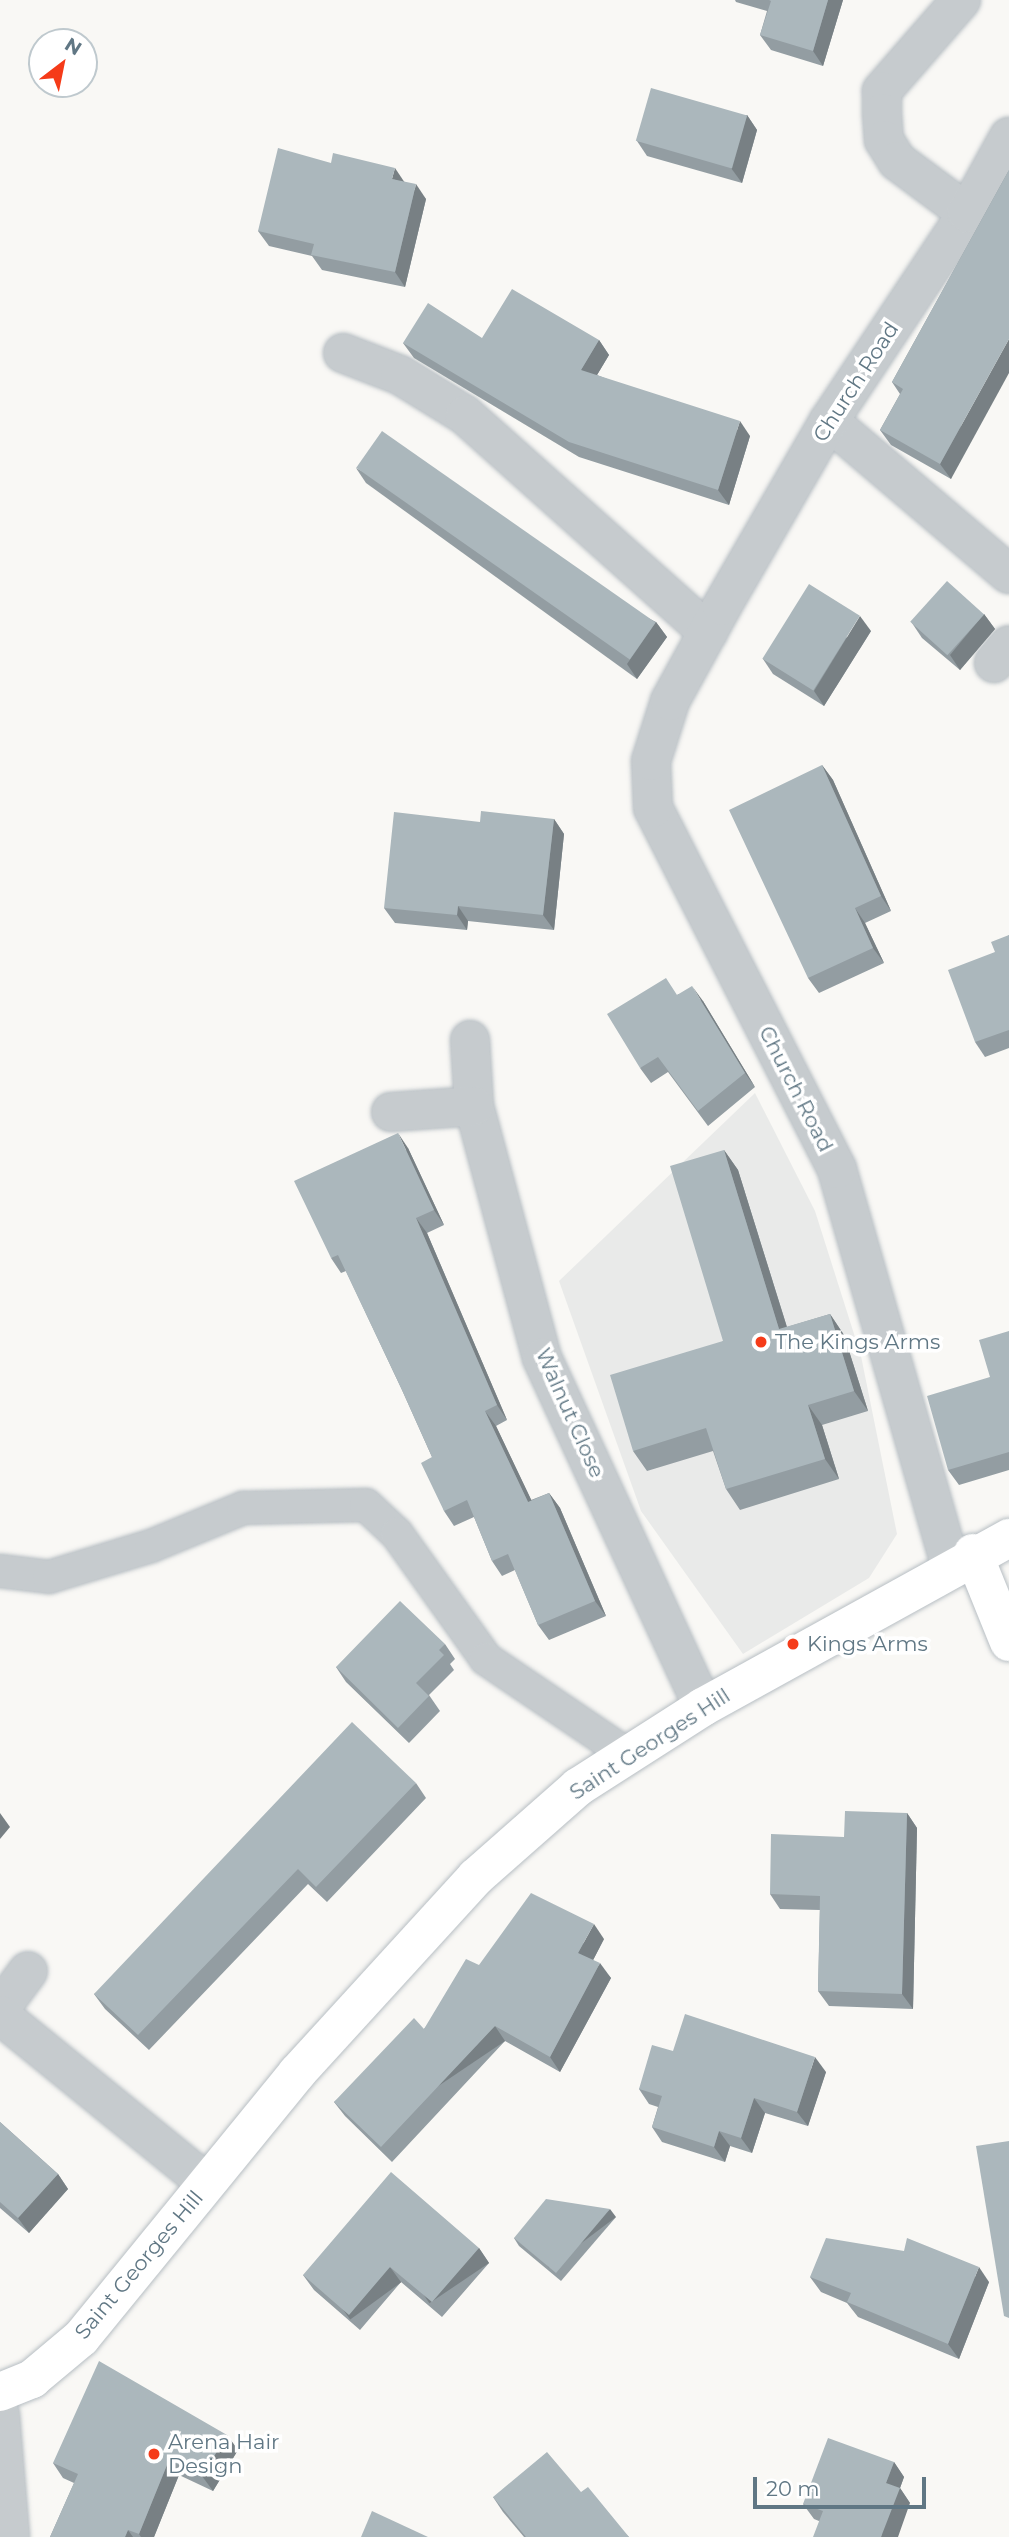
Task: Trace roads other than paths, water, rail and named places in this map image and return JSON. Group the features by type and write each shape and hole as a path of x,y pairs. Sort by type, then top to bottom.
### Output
{"street":[{"path":"961,0 882,91 882,102 884,140 897,161 967,213"},
{"name":"Church Road","path":"962,1560 836,1169 653,808 651,761 670,701 829,421 967,213 1009,137"},
{"path":"343,353 400,374 465,415 708,632"},
{"path":"829,421 1009,574"},
{"name":"Walnut Close","path":"470,1040 474,1106 542,1358 703,1707"},
{"path":"391,1112 474,1106"},
{"name":"Saint Georges Hill","path":"0,2392 32,2379 81,2338 297,2073 476,1877 578,1787 703,1707 962,1560 1009,1538"},
{"path":"962,1560 1009,1642"},
{"path":"0,2009 28,1971"},
{"name":"Saint Georges Hill","path":"0,2015 207,2183"},
{"path":"0,2415 10,2537"}],"lane":[{"path":"0,1571 49,1577 150,1546 243,1508 366,1505 397,1534 486,1659 628,1755"}],"place":[{"name":"The Kings Arms","path":"761,1342"},
{"name":"Kings Arms","path":"793,1644"},
{"name":"Arena Hair Design","path":"154,2454"}]}
